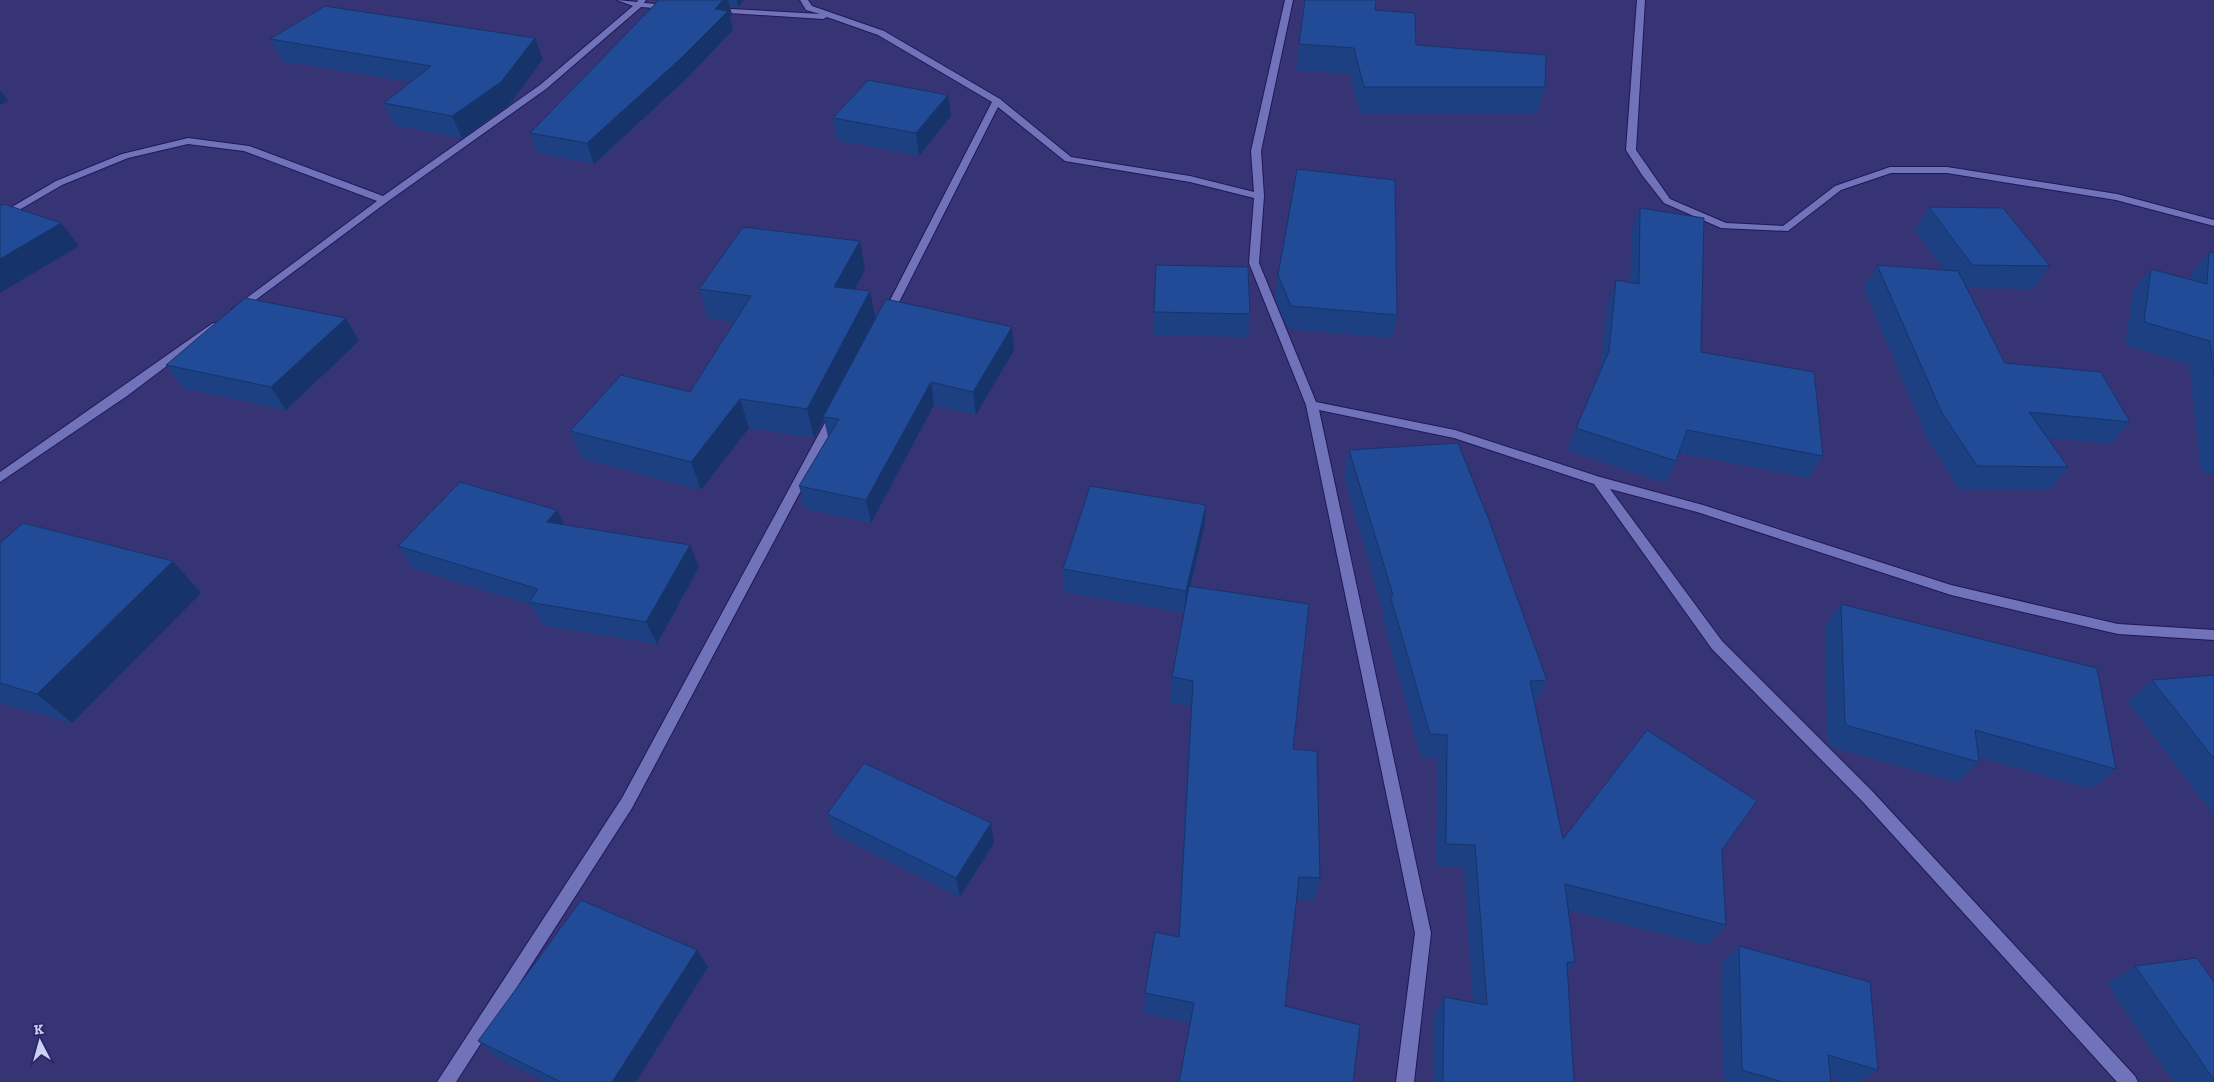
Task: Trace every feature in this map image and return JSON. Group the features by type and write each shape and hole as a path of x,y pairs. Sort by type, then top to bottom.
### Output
{"street":[{"path":"622,0 679,8"},
{"path":"804,0 809,8 881,33 997,101 1068,159 1190,180 1259,196"},
{"path":"1289,0 1256,151 1259,196 1254,263 1312,405 1423,933 1405,1082"},
{"path":"1641,0 1631,150 1647,175 1668,201 1724,226 1785,229 1838,188 1890,170 1947,170 2098,194 2214,223"},
{"path":"0,478 123,392 384,200 543,87 641,2"},
{"path":"709,10 838,18"},
{"path":"883,324 997,101"},
{"path":"0,218 67,180 125,156 188,141 246,148 384,200"},
{"path":"1312,405 1455,434 1598,481 1699,508 1951,590 2118,629 2214,635"},
{"path":"446,1082 627,803 838,409"},
{"path":"1598,481 1717,645 1868,797 2129,1082"}],"building":[{"path":"659,0 723,0 715,9 728,11 679,60 587,143 530,133"},
{"path":"1305,0 1376,0 1375,10 1415,13 1416,45 1546,55 1545,87 1364,87 1354,48 1299,44"},
{"path":"325,6 535,38 501,82 452,116 384,103 431,66 270,39"},
{"path":"868,80 948,95 916,133 833,118"},
{"path":"1297,169 1395,180 1397,315 1291,306 1278,275"},
{"path":"4,204 61,223 0,259 0,206"},
{"path":"1929,207 2003,208 2050,266 1972,265"},
{"path":"1640,208 1704,218 1701,352 1814,372 1823,456 1687,430 1676,461 1576,428 1609,351 1616,280 1639,284"},
{"path":"743,227 860,241 834,287 870,291 807,409 740,399 691,462 570,431 621,375 690,392 751,296 699,289"},
{"path":"2209,252 2214,253 2214,376 2210,341 2144,322 2151,269 2207,284"},
{"path":"1156,265 1248,267 1250,314 1154,312"},
{"path":"1877,265 1958,271 2005,363 2101,372 2130,422 2029,412 2068,467 1977,466 1942,413"},
{"path":"245,298 346,318 271,387 166,365"},
{"path":"886,299 1012,327 973,392 931,382 866,500 799,486 839,419 823,417"},
{"path":"1458,443 1489,520 1547,680 1530,681 1563,839 1647,730 1757,801 1722,850 1726,925 1565,884 1575,962 1567,962 1574,1082 1443,1082 1444,997 1487,1005 1475,845 1446,844 1447,735 1430,734 1390,595 1393,595 1349,450"},
{"path":"460,482 557,510 547,522 690,545 646,622 529,602 538,589 398,546"},
{"path":"1090,486 1206,505 1186,591 1063,569"},
{"path":"23,523 173,561 37,694 0,683 0,543"},
{"path":"1189,586 1309,604 1293,749 1317,751 1320,878 1299,877 1285,1006 1360,1025 1353,1082 1179,1082 1194,1003 1145,993 1155,932 1179,937 1193,681 1172,677"},
{"path":"1841,604 2097,668 2116,769 1975,730 1979,762 1849,726 1845,723"},
{"path":"2214,675 2214,759 2152,680"},
{"path":"864,763 991,823 956,878 827,814"},
{"path":"581,900 697,950 612,1082 561,1082 478,1041"},
{"path":"1739,946 1870,982 1878,1070 1828,1055 1831,1082 1783,1082 1742,1070"},
{"path":"2197,958 2214,982 2214,1080 2135,966"}]}
